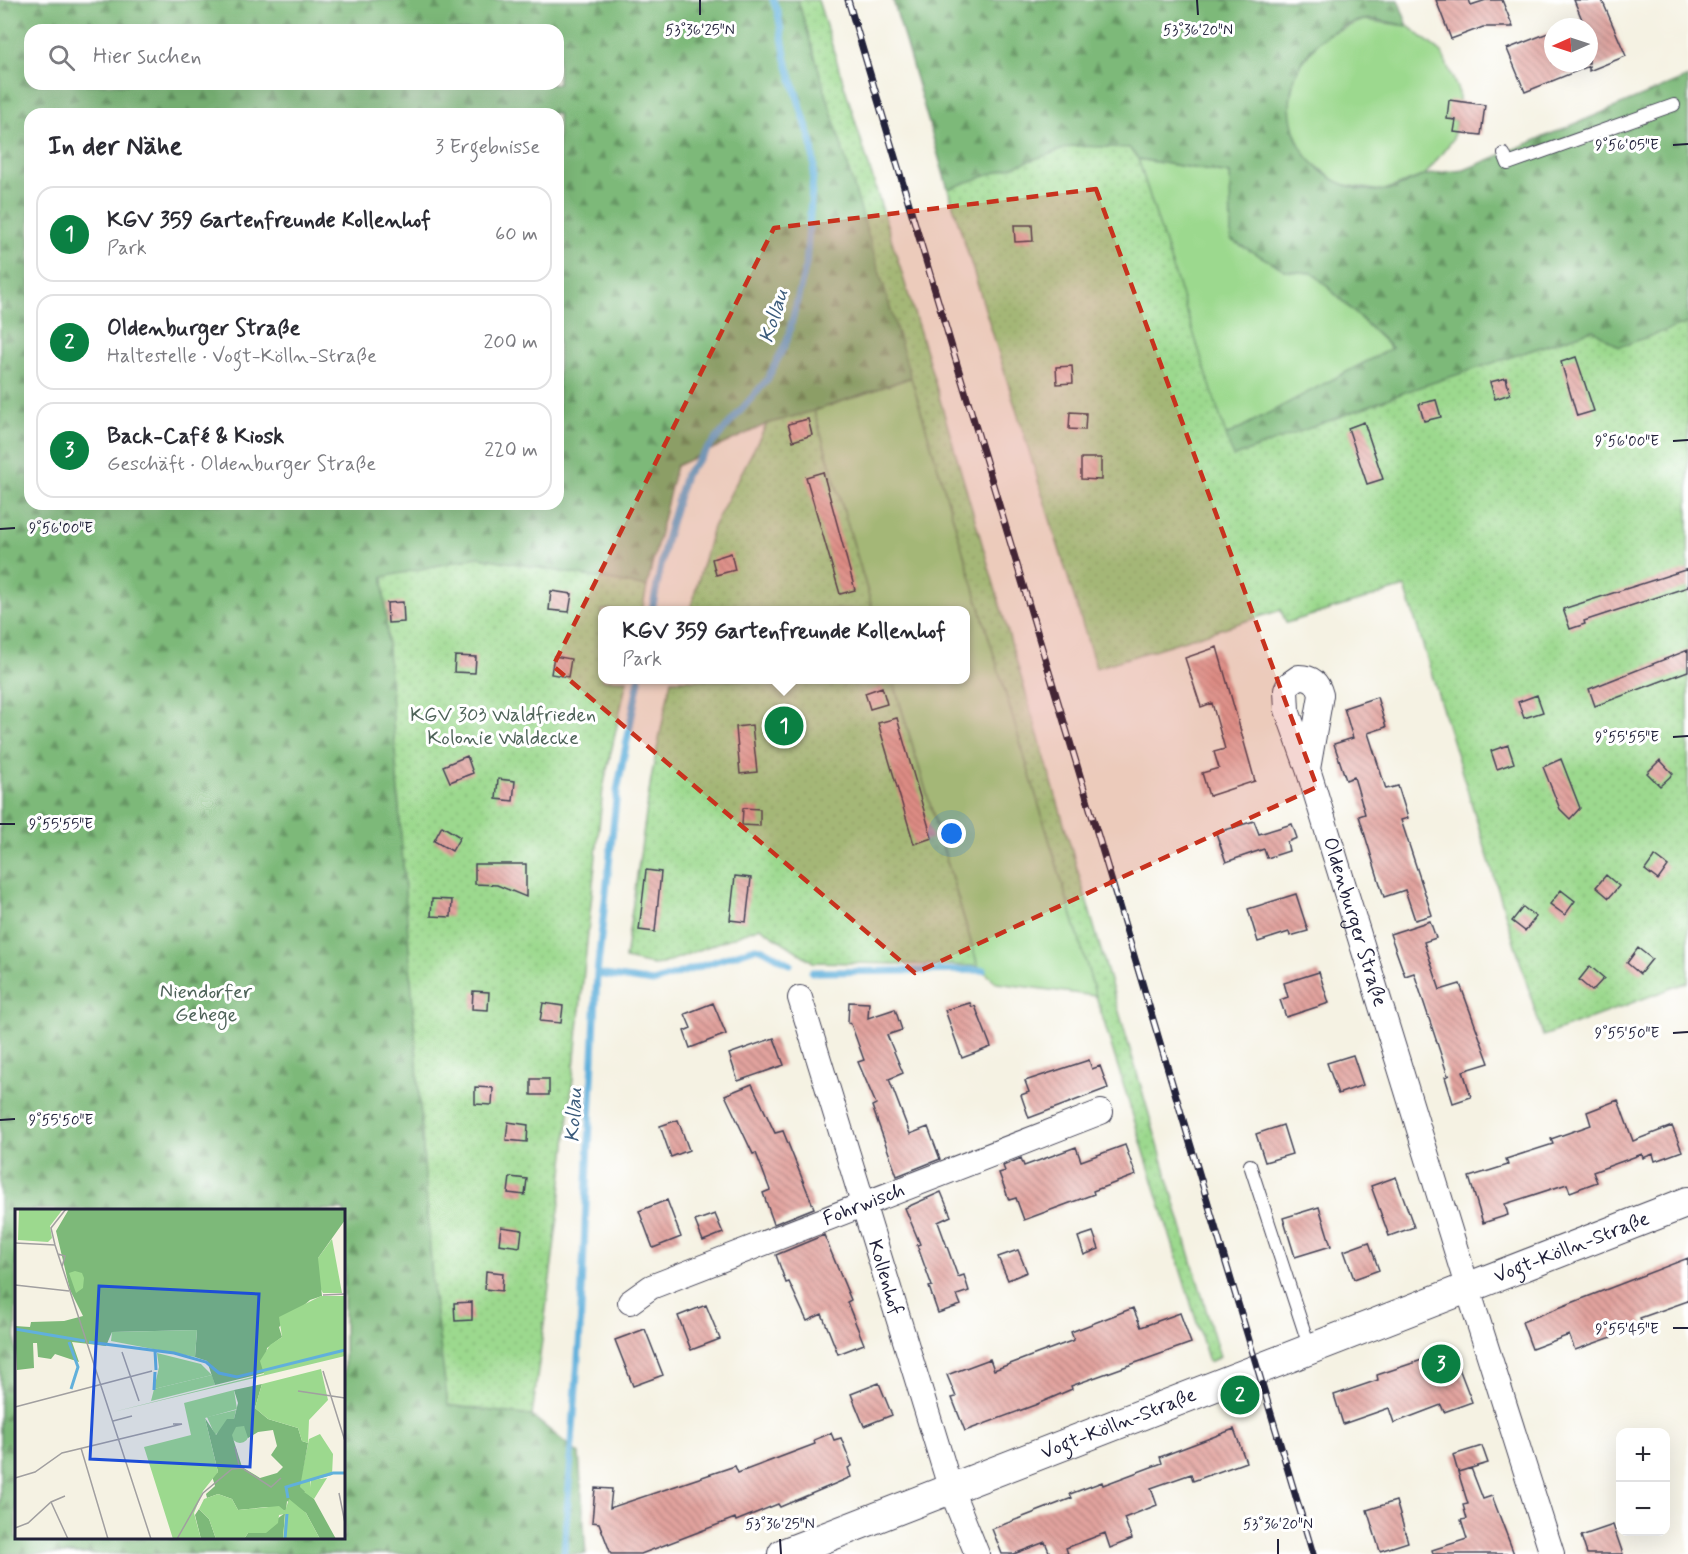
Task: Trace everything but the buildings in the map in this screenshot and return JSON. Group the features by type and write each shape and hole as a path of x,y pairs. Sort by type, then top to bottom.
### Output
{"street":[{"name":"Oldenburger Straße","path":"1308,769 1467,1287 1552,1554"},
{"name":"Kollenhof","path":"800,998 950,1487 977,1554"},
{"name":"Fohrwisch","path":"630,1302 651,1287 1101,1112"},
{"name":"Vogt-Kölln-Straße","path":"783,1554 950,1487 1310,1350 1688,1202"}],"lane":[{"path":"1504,154 1508,164 1674,105"},
{"path":"1250,1165 1310,1350"}],"highlighted area":[{"path":"1096,189 1317,787 915,973 553,666 774,228"}],"green space":[{"name":"Niendorfer Gehege","path":"0,0 798,0 912,377 814,411 767,424 676,466 647,587 478,557 383,577 433,1290 448,1405 532,1416 579,1454 586,1554 0,1554"},
{"path":"798,0 818,0 926,352 1220,1357 1209,1362 1096,996"},
{"path":"893,0 1398,0 1408,26 1367,19 1328,35 1305,57 1293,85 1291,114 1299,143 1317,167 1344,184 1380,191 1428,175 1464,170 1688,77 1688,323 1619,347 1593,330 1411,390 1233,457 1225,436 1392,348 1313,273 1287,271 1231,240 1230,174 1138,159 1129,148 1073,146 948,189"},
{"path":"1364,20 1408,26 1442,53 1459,93 1459,101 1447,119 1456,120 1453,139 1425,175 1382,191 1339,184 1303,155 1288,113 1295,72 1323,36"},
{"path":"1073,146 1129,148 1138,159 1233,457 1411,390 1593,330 1619,347 1688,323 1688,982 1543,1036 1405,587 1286,623 1281,610 1096,668 948,189"},
{"path":"1138,159 1230,174 1287,271 1313,273 1392,349 1225,436"},
{"path":"912,377 1096,996 997,983 978,966 894,684 970,684 970,606 872,606 814,411"},
{"path":"814,411 872,606 691,606 713,527 767,424"},
{"name":"KGV 303 Waldfrieden Kolonie Waldecke","path":"478,557 647,587 643,606 598,606 598,684 626,684 603,788 560,1202 532,1416 448,1405 433,1290 383,577"},
{"path":"670,684 894,684 978,966 813,962 760,927 662,964 652,965 625,959 651,779"}],"waterway":[{"name":"Kollau","path":"653,606 666,540 685,475 767,380 787,341 806,265 814,165 812,144 786,60 778,13 773,0"},
{"name":"Kollau","path":"564,1554 580,1331 597,974 617,791 638,684"},
{"path":"597,974 653,982 755,948 763,949 790,964"},
{"path":"812,972 984,970"}],"railway":[{"path":"848,0 1313,1554"}],"place":[{"name":"KGV 359 Gartenfreunde Kollenhof","path":"784,726"},
{"name":"Back-Café & Kiosk","path":"1441,1364"},
{"name":"Oldenburger Straße","path":"1240,1395"}]}
